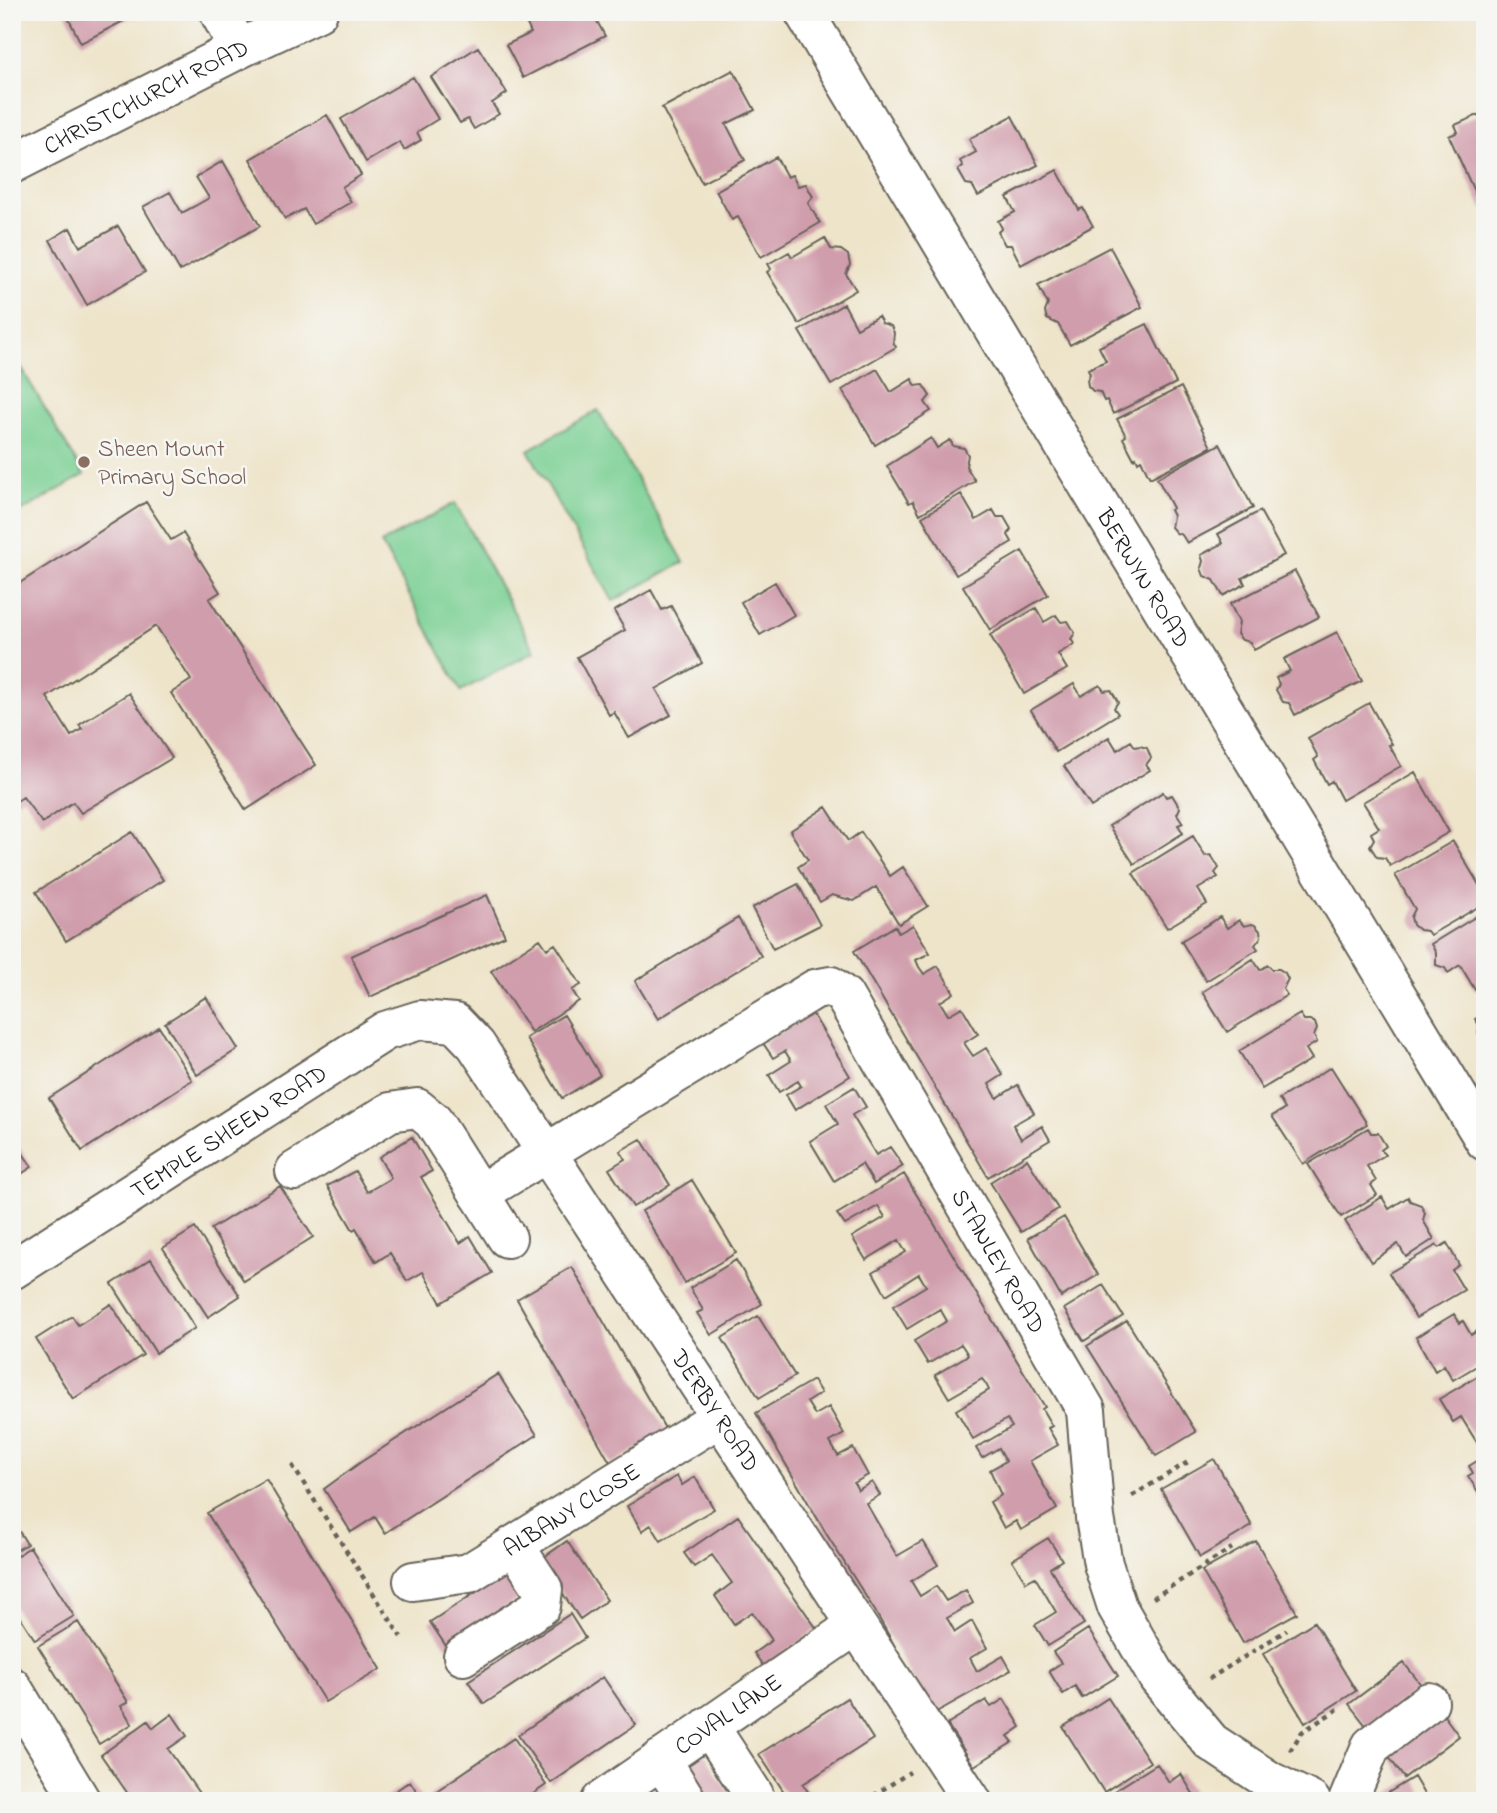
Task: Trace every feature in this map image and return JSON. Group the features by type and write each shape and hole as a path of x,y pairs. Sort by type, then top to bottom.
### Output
{"street":[{"path":"219,12 239,49"},
{"name":"CHRISTCHURCH ROAD","path":"12,164 318,12"},
{"name":"BERWYN ROAD","path":"804,12 1485,1140"},
{"name":"STANLEY ROAD","path":"479,1194 815,989 831,986 844,996 1086,1410 1095,1518 1103,1564 1117,1607 1158,1678 1211,1742 1270,1781 1311,1801"},
{"name":"TEMPLE SHEEN ROAD","path":"12,1270 385,1031 420,1020 455,1023"},
{"name":"DERBY ROAD","path":"455,1023 476,1045 972,1801"},
{"path":"295,1171 390,1112 417,1108 433,1121 506,1238"},
{"name":"ALBANY CLOSE","path":"413,1581 468,1573 720,1417"},
{"path":"463,1656 541,1606 543,1589 514,1545"},
{"name":"COVAL LANE","path":"601,1801 855,1626"},
{"path":"12,1687 81,1801"},
{"path":"1348,1801 1371,1746 1429,1702"},
{"path":"709,1726 754,1795"},
{"path":"661,1759 687,1801"}],"path":[{"path":"1095,1518 1188,1462"},
{"path":"292,1465 401,1637"},
{"path":"1123,1617 1232,1548"},
{"path":"1175,1700 1287,1630"},
{"path":"1270,1781 1303,1732 1338,1709"},
{"path":"865,1801 940,1753"}],"green space":[{"path":"12,352 84,475 12,517"},
{"path":"598,410 684,562 613,601 528,450"},
{"path":"455,503 535,651 461,691 381,543"}],"building":[{"path":"65,12 141,12 81,43"},
{"path":"544,12 592,12 605,36 523,78 506,45 531,33 526,22"},
{"path":"478,47 507,93 492,103 499,114 474,129 468,119 460,123 431,77"},
{"path":"733,70 755,110 726,124 745,160 702,183 662,108"},
{"path":"413,77 438,119 417,132 421,140 404,150 400,142 366,162 341,119"},
{"path":"1485,112 1485,208 1482,209 1449,136 1458,132 1455,125"},
{"path":"327,115 361,175 342,187 351,202 313,224 304,209 285,219 250,159"},
{"path":"1012,116 1038,165 978,196 972,185 966,184 958,170 963,166 960,161 976,152 969,139"},
{"path":"776,157 787,177 792,175 798,186 806,184 813,197 808,203 820,223 761,257 738,217 732,220 716,191"},
{"path":"223,161 260,226 180,271 143,207 170,192 182,213 209,198 196,177"},
{"path":"1057,170 1079,210 1083,208 1093,226 1021,265 1011,245 1005,245 998,232 1002,228 998,221 1015,212 1007,197"},
{"path":"118,226 145,272 87,305 50,240 70,228 80,247"},
{"path":"825,238 831,249 841,250 848,255 850,265 846,274 856,290 799,324 767,272 771,269 768,264 789,252 792,257"},
{"path":"1110,247 1142,307 1070,345 1058,324 1047,319 1045,312 1048,304 1038,285"},
{"path":"844,304 857,328 878,316 882,323 891,326 896,347 831,385 799,331"},
{"path":"1147,324 1176,383 1113,414 1100,392 1093,391 1088,386 1088,369 1106,361 1099,347"},
{"path":"877,369 891,392 912,379 916,386 923,385 930,396 925,402 931,411 875,445 842,390"},
{"path":"1181,387 1211,447 1150,478 1141,460 1138,462 1136,457 1134,459 1117,419"},
{"path":"931,438 937,448 950,440 953,446 964,448 968,455 966,466 975,481 920,514 913,501 909,503 887,466"},
{"path":"1220,444 1253,508 1187,543 1182,535 1171,527 1173,516 1170,510 1173,508 1157,478"},
{"path":"961,494 976,520 993,510 997,517 1004,517 1011,529 1008,535 1012,542 956,575 922,517"},
{"path":"146,502 171,540 183,533 220,592 209,599 316,765 246,810 171,693 191,680 156,626 47,697 71,736 82,729 79,725 129,693 172,758 81,813 73,802 42,823 23,797 12,804 12,588"},
{"path":"1260,511 1284,555 1242,578 1245,584 1223,596 1214,580 1204,576 1201,555 1223,543 1218,534"},
{"path":"1022,551 1048,595 990,630 963,586"},
{"path":"1295,571 1319,617 1254,650 1250,642 1242,640 1237,634 1239,622 1230,604"},
{"path":"775,582 794,615 760,635 741,602"},
{"path":"651,590 662,610 671,606 702,663 656,689 671,715 629,738 614,712 609,715 577,657 625,630 614,611"},
{"path":"1036,608 1044,622 1056,615 1061,622 1068,621 1075,633 1071,639 1074,644 1058,654 1067,669 1024,694 990,635"},
{"path":"1337,632 1362,681 1295,715 1289,703 1283,702 1276,690 1279,684 1276,678 1290,671 1284,659"},
{"path":"1074,684 1081,696 1100,685 1104,691 1111,690 1118,702 1114,708 1118,714 1056,752 1031,710"},
{"path":"1369,703 1401,766 1342,800 1332,781 1327,784 1314,760 1318,757 1308,738"},
{"path":"1109,737 1117,750 1131,741 1135,747 1147,748 1151,758 1146,765 1150,770 1091,807 1064,766"},
{"path":"1415,772 1449,832 1390,866 1385,858 1377,857 1370,846 1374,839 1371,833 1379,828 1363,802"},
{"path":"1163,792 1166,797 1172,795 1180,808 1177,814 1183,823 1178,825 1183,833 1134,864 1109,826"},
{"path":"826,807 848,841 861,832 890,876 903,867 928,906 899,924 876,887 854,901 832,895 820,902 798,867 808,860 790,831"},
{"path":"132,832 163,880 66,941 36,892"},
{"path":"1193,836 1205,856 1211,855 1219,868 1215,873 1218,877 1198,889 1207,904 1167,928 1133,873"},
{"path":"1453,841 1485,895 1485,903 1430,935 1413,925 1411,917 1415,909 1395,875"},
{"path":"798,884 820,925 773,949 752,908"},
{"path":"487,895 505,936 370,997 351,956"},
{"path":"1485,911 1485,984 1475,990 1460,965 1448,973 1445,968 1436,965 1436,953 1431,944"},
{"path":"1220,917 1227,928 1239,920 1244,926 1255,925 1261,937 1255,945 1258,949 1206,981 1181,941"},
{"path":"738,918 761,956 658,1019 635,981"},
{"path":"913,925 930,953 916,960 919,967 924,974 938,966 954,993 940,1002 948,1015 962,1007 978,1034 964,1043 973,1056 986,1048 1003,1075 989,1084 997,1098 1018,1085 1034,1113 1013,1125 1021,1139 1042,1126 1050,1140 988,1177 854,951 895,926 899,933"},
{"path":"540,939 547,949 555,944 581,985 572,990 579,1001 531,1032 491,971"},
{"path":"1253,959 1260,970 1268,965 1285,973 1288,979 1283,989 1287,995 1227,1032 1202,992"},
{"path":"206,997 238,1049 197,1075 165,1023"},
{"path":"812,1013 850,1076 795,1110 786,1095 801,1086 798,1081 779,1092 769,1075 791,1061 785,1051 773,1058 763,1043"},
{"path":"1485,1013 1485,1039 1478,1033 1479,1025 1475,1019"},
{"path":"1300,1014 1304,1020 1315,1023 1317,1029 1314,1036 1317,1042 1306,1049 1312,1059 1262,1089 1239,1051"},
{"path":"564,1015 600,1075 562,1098 526,1038"},
{"path":"159,1027 192,1080 82,1151 49,1098"},
{"path":"1331,1067 1367,1124 1303,1164 1272,1116 1285,1109 1279,1099"},
{"path":"854,1087 866,1107 852,1115 876,1155 890,1147 903,1166 874,1184 862,1164 834,1181 810,1141 838,1124 826,1104"},
{"path":"1368,1128 1371,1133 1378,1133 1386,1146 1381,1150 1385,1155 1367,1166 1376,1181 1371,1185 1377,1195 1341,1217 1308,1164"},
{"path":"12,1137 32,1167 12,1180"},
{"path":"412,1137 432,1171 421,1177 460,1243 470,1236 492,1273 441,1303 423,1272 407,1281 390,1253 376,1262 327,1186 355,1171 367,1192 391,1178 379,1157"},
{"path":"641,1139 670,1185 633,1207 609,1169 625,1159 620,1151"},
{"path":"1027,1159 1058,1209 1021,1232 990,1182"},
{"path":"904,1174 1045,1407 1042,1409 1052,1426 1048,1428 1058,1445 1030,1461 1057,1509 1021,1530 1016,1521 1004,1528 990,1502 1001,1495 990,1470 1006,1461 999,1448 982,1458 976,1448 1012,1427 1007,1419 973,1439 956,1410 989,1390 986,1384 982,1379 949,1398 935,1375 968,1355 965,1350 961,1344 928,1364 914,1341 947,1321 940,1309 907,1329 893,1306 926,1286 919,1274 886,1295 873,1272 906,1252 899,1240 866,1260 852,1237 885,1217 878,1206 845,1225 837,1214"},
{"path":"692,1180 736,1253 685,1283 642,1211"},
{"path":"280,1186 313,1237 244,1281 211,1229"},
{"path":"1382,1197 1389,1209 1408,1197 1410,1201 1421,1205 1425,1213 1423,1220 1434,1239 1406,1257 1398,1244 1371,1262 1345,1221"},
{"path":"1064,1217 1098,1275 1061,1297 1028,1238"},
{"path":"195,1228 240,1296 208,1317 163,1248"},
{"path":"1447,1243 1459,1265 1452,1270 1464,1290 1416,1318 1389,1273 1437,1245 1439,1248"},
{"path":"151,1259 195,1328 156,1353 112,1284"},
{"path":"736,1260 762,1304 711,1335 697,1313 703,1310 690,1288"},
{"path":"572,1267 667,1432 611,1464 517,1299"},
{"path":"1103,1285 1123,1316 1084,1341 1064,1309"},
{"path":"111,1304 143,1355 73,1399 36,1339 72,1316 78,1325"},
{"path":"1454,1314 1460,1323 1463,1321 1471,1335 1483,1327 1485,1361 1453,1380 1444,1365 1435,1371 1416,1337"},
{"path":"758,1316 795,1376 759,1398 722,1338"},
{"path":"1127,1321 1196,1432 1156,1456 1087,1346"},
{"path":"1485,1372 1485,1446 1481,1449 1461,1417 1453,1422 1439,1399"},
{"path":"498,1374 537,1435 385,1533 375,1517 351,1532 324,1489 361,1462"},
{"path":"813,1380 821,1393 807,1402 815,1415 829,1407 844,1434 830,1442 838,1456 853,1448 868,1475 854,1483 858,1490 872,1482 880,1495 866,1503 897,1556 923,1541 938,1565 911,1581 920,1596 936,1586 946,1601 966,1590 973,1603 947,1618 955,1632 972,1621 987,1648 970,1658 977,1671 1003,1656 1011,1670 933,1714 875,1611 756,1413"},
{"path":"1485,1456 1485,1497 1482,1498 1468,1476 1473,1473 1469,1466"},
{"path":"1214,1459 1252,1526 1200,1557 1161,1489"},
{"path":"677,1476 682,1485 695,1477 714,1509 661,1541 651,1525 642,1531 627,1506"},
{"path":"266,1479 381,1669 325,1702 207,1513"},
{"path":"738,1516 817,1629 764,1667 754,1653 772,1640 752,1612 734,1624 715,1596 732,1583 712,1555 694,1567 684,1553"},
{"path":"12,1520 27,1544 12,1553"},
{"path":"1048,1538 1062,1560 1050,1568 1084,1624 1048,1646 1035,1625 1056,1612 1035,1577 1026,1582 1012,1560"},
{"path":"567,1541 607,1600 580,1619 540,1560"},
{"path":"1256,1541 1297,1613 1243,1643 1202,1571"},
{"path":"30,1547 74,1616 35,1640 12,1604 12,1559"},
{"path":"509,1571 524,1595 446,1646 430,1622"},
{"path":"570,1614 585,1638 484,1704 468,1681"},
{"path":"78,1622 128,1702 121,1706 132,1724 99,1744 38,1646"},
{"path":"1314,1622 1356,1691 1305,1723 1263,1654"},
{"path":"1088,1629 1118,1676 1082,1698 1075,1686 1063,1694 1049,1671 1061,1663 1053,1652"},
{"path":"1404,1663 1422,1686 1367,1727 1349,1704"},
{"path":"603,1677 636,1725 551,1783 518,1735"},
{"path":"847,1698 873,1739 803,1784 814,1801 776,1801 786,1795 759,1754"},
{"path":"1108,1698 1150,1762 1104,1792 1063,1727"},
{"path":"1004,1699 1021,1727 1008,1736 1013,1742 974,1766 947,1724 986,1700 991,1707"},
{"path":"1442,1713 1459,1736 1404,1778 1387,1754"},
{"path":"172,1714 187,1736 168,1749 203,1799 133,1801 101,1755 148,1721 153,1728"},
{"path":"514,1738 546,1785 523,1801 432,1801 429,1796"},
{"path":"703,1752 734,1801 696,1801 676,1769"},
{"path":"1157,1764 1169,1782 1181,1774 1195,1797 1190,1801 1120,1801 1114,1791"},
{"path":"1414,1777 1428,1801 1375,1801"},
{"path":"410,1781 423,1801 381,1801"}],"place":[{"name":"Sheen Mount Primary School","path":"84,462"}]}
